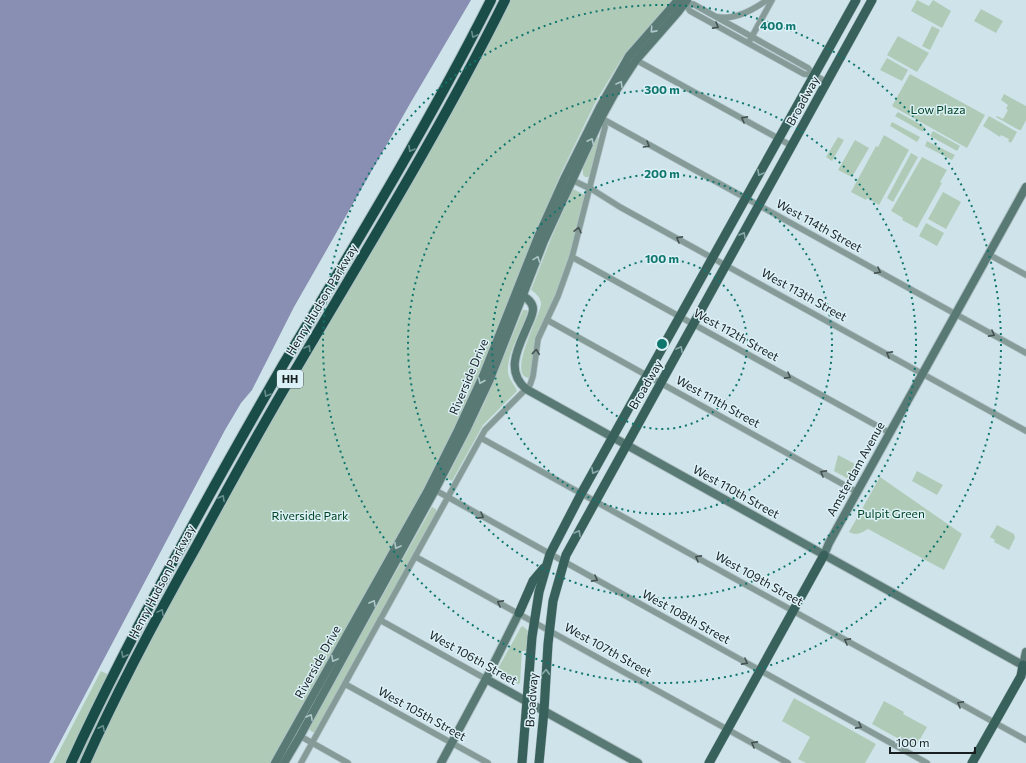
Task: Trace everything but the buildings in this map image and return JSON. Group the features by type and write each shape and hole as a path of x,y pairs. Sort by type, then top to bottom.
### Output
{"highway":[{"name":"Henry Hudson Parkway","path":"71,763 124,654 201,510 282,368 412,148 458,65 491,0"},
{"name":"Henry Hudson Parkway","path":"85,763 128,674 217,507 283,391 426,148 470,70 505,0"}],"main road":[{"name":"Broadway","path":"522,763 534,622 539,592 550,554 581,494 856,0"},
{"name":"Broadway","path":"539,763 553,601 564,562 872,0"},
{"name":"Riverside Drive","path":"284,763 296,734 482,396 520,294 544,241 568,178 598,117 613,82 682,1"},
{"name":"Amsterdam Avenue","path":"709,763 794,611 830,541 988,254 1025,190"},
{"name":"West 110th Street","path":"520,294 530,302 533,310 518,347 514,368 517,379 526,389 1024,666"},
{"path":"441,763 486,679 519,613 533,581 547,563"},
{"path":"972,763 1020,676 1024,666 1026,652"},
{"name":"West 106th Street","path":"486,679 638,763"},
{"name":"Riverside Drive","path":"275,763 296,734"}],"street":[{"path":"714,16 722,18 740,15 767,0"},
{"path":"748,43 772,0"},
{"path":"682,1 693,4 808,68 814,75"},
{"path":"682,1 690,11 804,74 814,75 828,82"},
{"path":"633,58 792,146"},
{"path":"301,763 481,438 490,424 530,385 533,376 538,339 558,296 572,257 605,127 598,117"},
{"name":"West 114th Street","path":"598,117 1026,353"},
{"name":"West 113th Street","path":"568,178 589,188 1026,431"},
{"path":"988,254 1026,275"},
{"name":"West 112th Street","path":"572,257 890,433"},
{"name":"West 111th Street","path":"547,320 857,492"},
{"name":"West 109th Street","path":"481,438 1026,740"},
{"name":"West 108th Street","path":"432,489 926,763"},
{"name":"West 107th Street","path":"416,557 788,763"},
{"name":"West 106th Street","path":"380,620 486,679"},
{"name":"West 105th Street","path":"345,684 488,763"},
{"path":"296,734 348,763"}],"green space":[{"name":"Riverside Park","path":"505,0 672,0 622,58 595,103 561,173 473,390 463,411 429,479 275,756 270,763 53,763 101,671 124,682"},
{"path":"917,0 929,6 933,0 951,11 942,28 911,11"},
{"path":"981,9 1003,21 996,33 974,21"},
{"path":"932,26 940,30 930,50 922,46"},
{"path":"898,36 929,53 917,72 887,55"},
{"path":"887,58 908,70 902,81 880,70"},
{"name":"Low Plaza","path":"910,74 985,115 967,148 892,106"},
{"path":"1004,94 1026,106 1026,120 1021,130 996,117 997,116 1003,119 1008,110 1006,109 1008,105 1001,100"},
{"path":"898,112 925,127 923,132 895,116"},
{"path":"989,116 1017,132 1011,143 1008,141 1009,139 1001,135 1000,137 983,126"},
{"path":"892,122 920,137 917,142 890,126"},
{"path":"933,131 960,146 957,151 930,136"},
{"path":"884,135 909,150 879,205 867,198 866,200 851,192 876,146 878,147"},
{"path":"597,137 599,138 591,175 585,177 583,175 583,167"},
{"path":"838,137 844,140 832,161 826,157"},
{"path":"855,140 869,148 852,177 838,170"},
{"path":"927,141 955,155 952,160 925,146"},
{"path":"911,153 918,157 893,202 887,198"},
{"path":"922,157 947,170 940,182 942,183 917,228 902,220 903,218 891,211"},
{"path":"573,189 585,195 572,248 560,288 535,341 530,378 523,375 521,368 522,357 541,304 538,296 531,290 550,241"},
{"path":"943,192 961,202 946,229 928,219"},
{"path":"926,223 944,233 937,246 919,236"},
{"path":"523,310 527,310 528,313 515,342 508,366 509,375 517,391 483,425 452,481 447,478 485,402"},
{"path":"838,455 857,465 850,480 834,471"},
{"path":"917,471 943,485 937,495 912,481"},
{"name":"Pulpit Green","path":"880,477 962,534 944,570 868,529 857,534 849,532"},
{"path":"432,507 436,509 436,515 316,732 312,732 309,728"},
{"path":"997,525 1014,534 1015,538 1009,550 994,542 995,540 990,537"},
{"path":"523,626 528,631 526,651 522,651 520,683 518,684 496,672 521,627"},
{"path":"794,698 876,744 865,763 806,763 798,759 810,737 782,721"},
{"path":"884,701 904,712 903,714 927,727 915,748 872,724"}],"water":[{"path":"0,0 471,0 294,307 252,390 241,403 225,430 49,763 0,763"}]}
